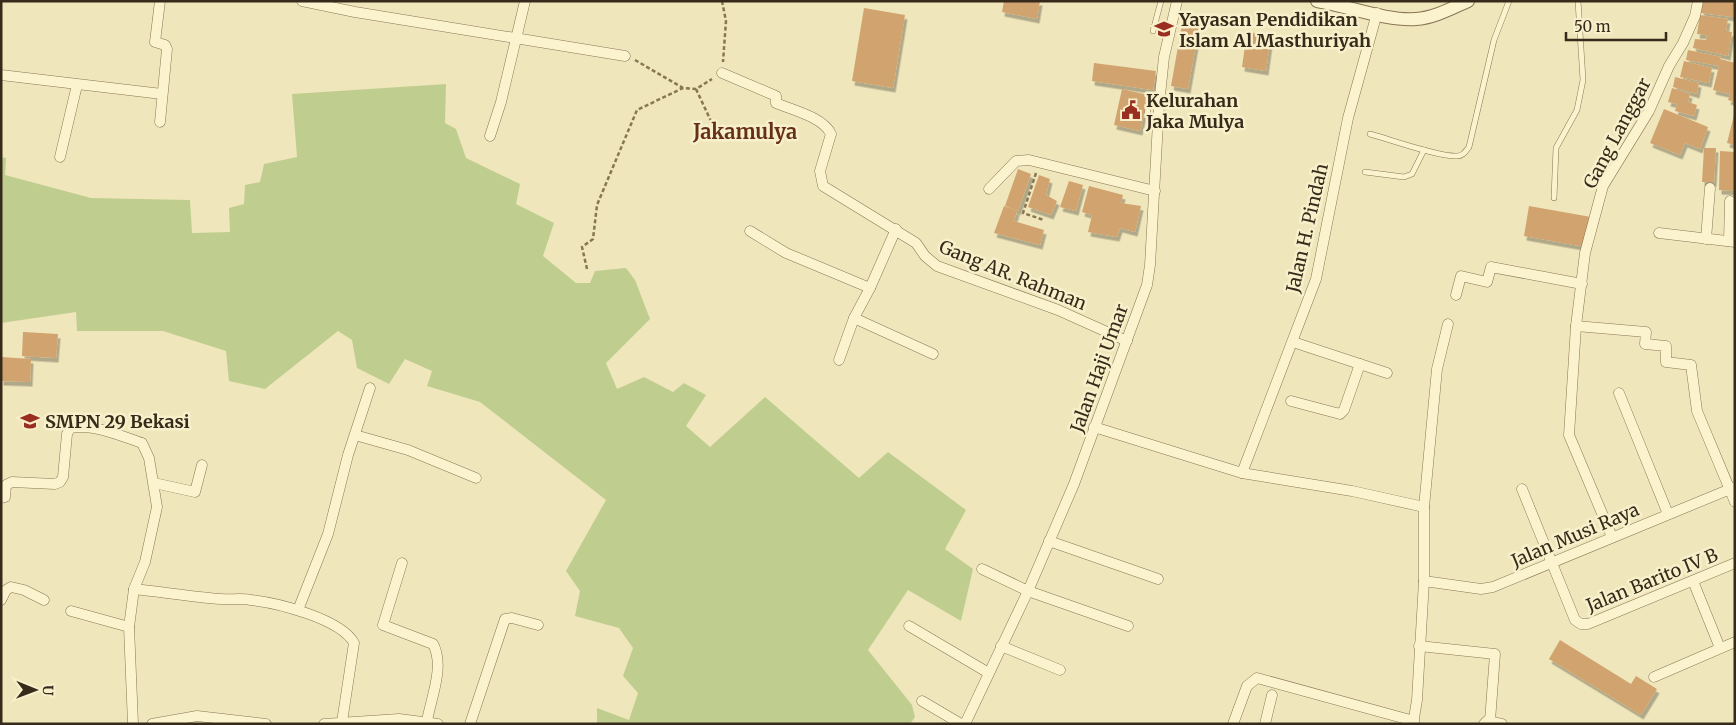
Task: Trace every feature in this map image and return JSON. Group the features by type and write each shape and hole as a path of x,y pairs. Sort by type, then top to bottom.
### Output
{"street":[{"path":"160,1 155,42 165,45 168,49 160,122"},
{"path":"302,1 355,12 625,56"},
{"path":"490,136 501,102 525,1"},
{"name":"Jalan Haji Umar","path":"965,723 987,672 1028,591 1074,484 1147,285 1155,191 1159,104 1164,57 1177,1"},
{"path":"1317,1 1416,19 1446,5 1468,1"},
{"name":"Gang Langgar","path":"1612,536 1569,435 1576,326 1586,253 1603,186 1649,111 1669,66 1683,43 1695,16 1698,1"},
{"name":"Jalan H. Pindah","path":"1242,473 1316,279 1348,118 1377,13"},
{"name":"Gang AR. Rahman","path":"722,73 776,96 776,103 815,120 829,129 832,134 820,171 823,186 916,243 925,256 937,266 1091,323 1127,341"},
{"path":"1,75 162,94"},
{"path":"60,157 77,85"},
{"path":"989,189 1016,161 1029,160 1155,191"},
{"path":"1706,239 1710,188"},
{"path":"1659,233 1732,242 1730,201"},
{"path":"839,360 854,318 870,288 896,229"},
{"path":"750,231 786,252 870,288"},
{"path":"1456,296 1461,276 1487,282 1491,267 1582,284"},
{"path":"854,318 933,354"},
{"path":"1233,724 1247,686 1257,678 1413,722 1417,700 1424,581 1424,507 1437,369 1448,324"},
{"path":"1576,326 1646,332 1646,344 1666,346 1666,362 1691,365 1697,411 1732,488 1735,502"},
{"path":"1293,342 1387,373"},
{"path":"1291,401 1340,414 1344,410 1360,364"},
{"path":"298,610 328,534 370,388"},
{"path":"1619,392 1668,514"},
{"path":"1,498 5,497 6,485 9,483 55,484 60,482 63,477 67,434 70,428 77,427 112,432 142,443 154,483 157,507 144,562 134,588 129,627 133,724"},
{"path":"1094,427 1242,473 1361,493 1424,507"},
{"path":"355,435 408,450 476,478"},
{"path":"154,483 195,492 202,465"},
{"name":"Jalan Musi Raya","path":"1424,581 1482,589 1505,582 1551,561 1732,488"},
{"name":"Jalan Barito IV B","path":"1522,489 1575,620 1580,624 1588,624 1735,563"},
{"path":"1049,541 1158,579"},
{"path":"402,563 383,626 433,644 438,654 438,664 427,721"},
{"path":"982,569 1028,591 1128,626"},
{"path":"1693,581 1720,648"},
{"path":"1,600 6,590 11,587 24,590 44,600"},
{"path":"134,588 221,599 251,599 298,610 341,630 351,637 354,643 342,722"},
{"path":"71,611 129,627"},
{"path":"470,724 505,619 512,618 538,626"},
{"path":"910,626 987,672"},
{"path":"1654,677 1735,642"},
{"path":"1001,646 1060,670"},
{"path":"1419,646 1495,654 1487,722 1502,724"},
{"path":"1265,724 1272,695"},
{"path":"922,701 965,723"},
{"path":"152,724 198,716 266,724"},
{"path":"324,724 399,719 427,721 438,724"}],"lane":[{"path":"1153,31 1160,1"},
{"path":"1370,134 1424,150 1456,156 1464,154 1469,147 1494,40 1509,1"},
{"path":"1554,198 1556,148 1577,110 1583,80 1578,1"},
{"path":"1147,115 1150,103 1159,104"},
{"path":"1365,172 1404,177 1412,174 1424,150"}],"path":[{"path":"625,56 683,88 696,89 722,73 726,21 722,1"},
{"path":"587,269 582,247 593,238 597,205 637,110 683,88"},
{"path":"696,89 717,134"},
{"path":"1040,162 1023,212 1044,220"}],"green space":[{"path":"446,84 445,123 456,129 466,158 520,184 516,204 554,223 543,256 576,283 590,283 595,271 626,268 635,280 650,319 606,363 617,389 644,377 673,392 684,383 706,395 686,426 710,447 765,397 859,478 888,452 966,510 945,549 973,569 961,621 908,590 868,650 912,705 915,717 910,724 597,724 597,708 629,720 638,693 623,676 633,648 619,628 575,616 580,591 566,571 606,500 480,402 427,386 432,371 405,359 389,384 357,368 352,340 338,331 265,389 229,381 226,351 163,331 77,331 76,312 1,323 1,157 6,158 5,175 91,198 190,200 192,233 230,232 229,208 244,204 245,185 260,182 264,164 297,157 292,94"}],"building":[{"path":"1004,1 1040,1 1037,19 1002,12"},
{"path":"1702,1 1735,1 1733,17 1701,13"},
{"path":"864,8 905,15 893,88 852,81"},
{"path":"1184,13 1201,16 1188,89 1171,86"},
{"path":"1700,15 1728,19 1726,31 1732,32 1728,56 1693,48 1695,39 1706,40 1707,35 1697,34"},
{"path":"1247,32 1271,35 1266,71 1242,67"},
{"path":"1688,50 1721,57 1720,59 1735,63 1735,102 1728,100 1730,94 1713,90 1719,66 1686,60"},
{"path":"1684,61 1712,68 1709,83 1680,77"},
{"path":"1094,63 1156,71 1153,90 1092,81"},
{"path":"1675,77 1699,83 1697,94 1673,87"},
{"path":"1672,88 1690,94 1688,102 1697,105 1694,116 1675,111 1677,104 1668,102"},
{"name":"Kelurahan Jaka Mulya","path":"1122,89 1148,95 1140,131 1114,125"},
{"path":"1664,109 1708,127 1700,149 1685,143 1680,155 1650,143"},
{"path":"1735,115 1735,145 1727,143"},
{"path":"1704,148 1716,148 1714,182 1702,182"},
{"path":"1720,151 1735,152 1735,191 1719,190"},
{"path":"1018,169 1031,174 1018,211 1005,206"},
{"path":"1039,175 1050,179 1046,195 1057,201 1051,215 1028,207"},
{"path":"1069,181 1083,185 1076,211 1060,207"},
{"path":"1089,186 1123,195 1121,203 1141,206 1135,232 1120,228 1117,237 1088,232 1092,215 1082,212"},
{"path":"1004,206 1017,211 1014,221 1044,230 1040,245 994,233"},
{"path":"1529,206 1591,217 1586,247 1524,236"},
{"path":"23,332 58,334 56,358 22,356"},
{"path":"1,357 31,359 30,382 1,381"},
{"path":"1560,640 1631,684 1636,676 1657,689 1641,715 1549,659"}],"place":[{"name":"Yayasan Pendidikan Islam Al Masthuriyah","path":"1164,29"},
{"name":"Kelurahan Jaka Mulya","path":"1131,110"},
{"name":"SMPN 29 Bekasi","path":"30,421"}],"district":[{"name":"Jakamulya","path":"745,131"}]}
